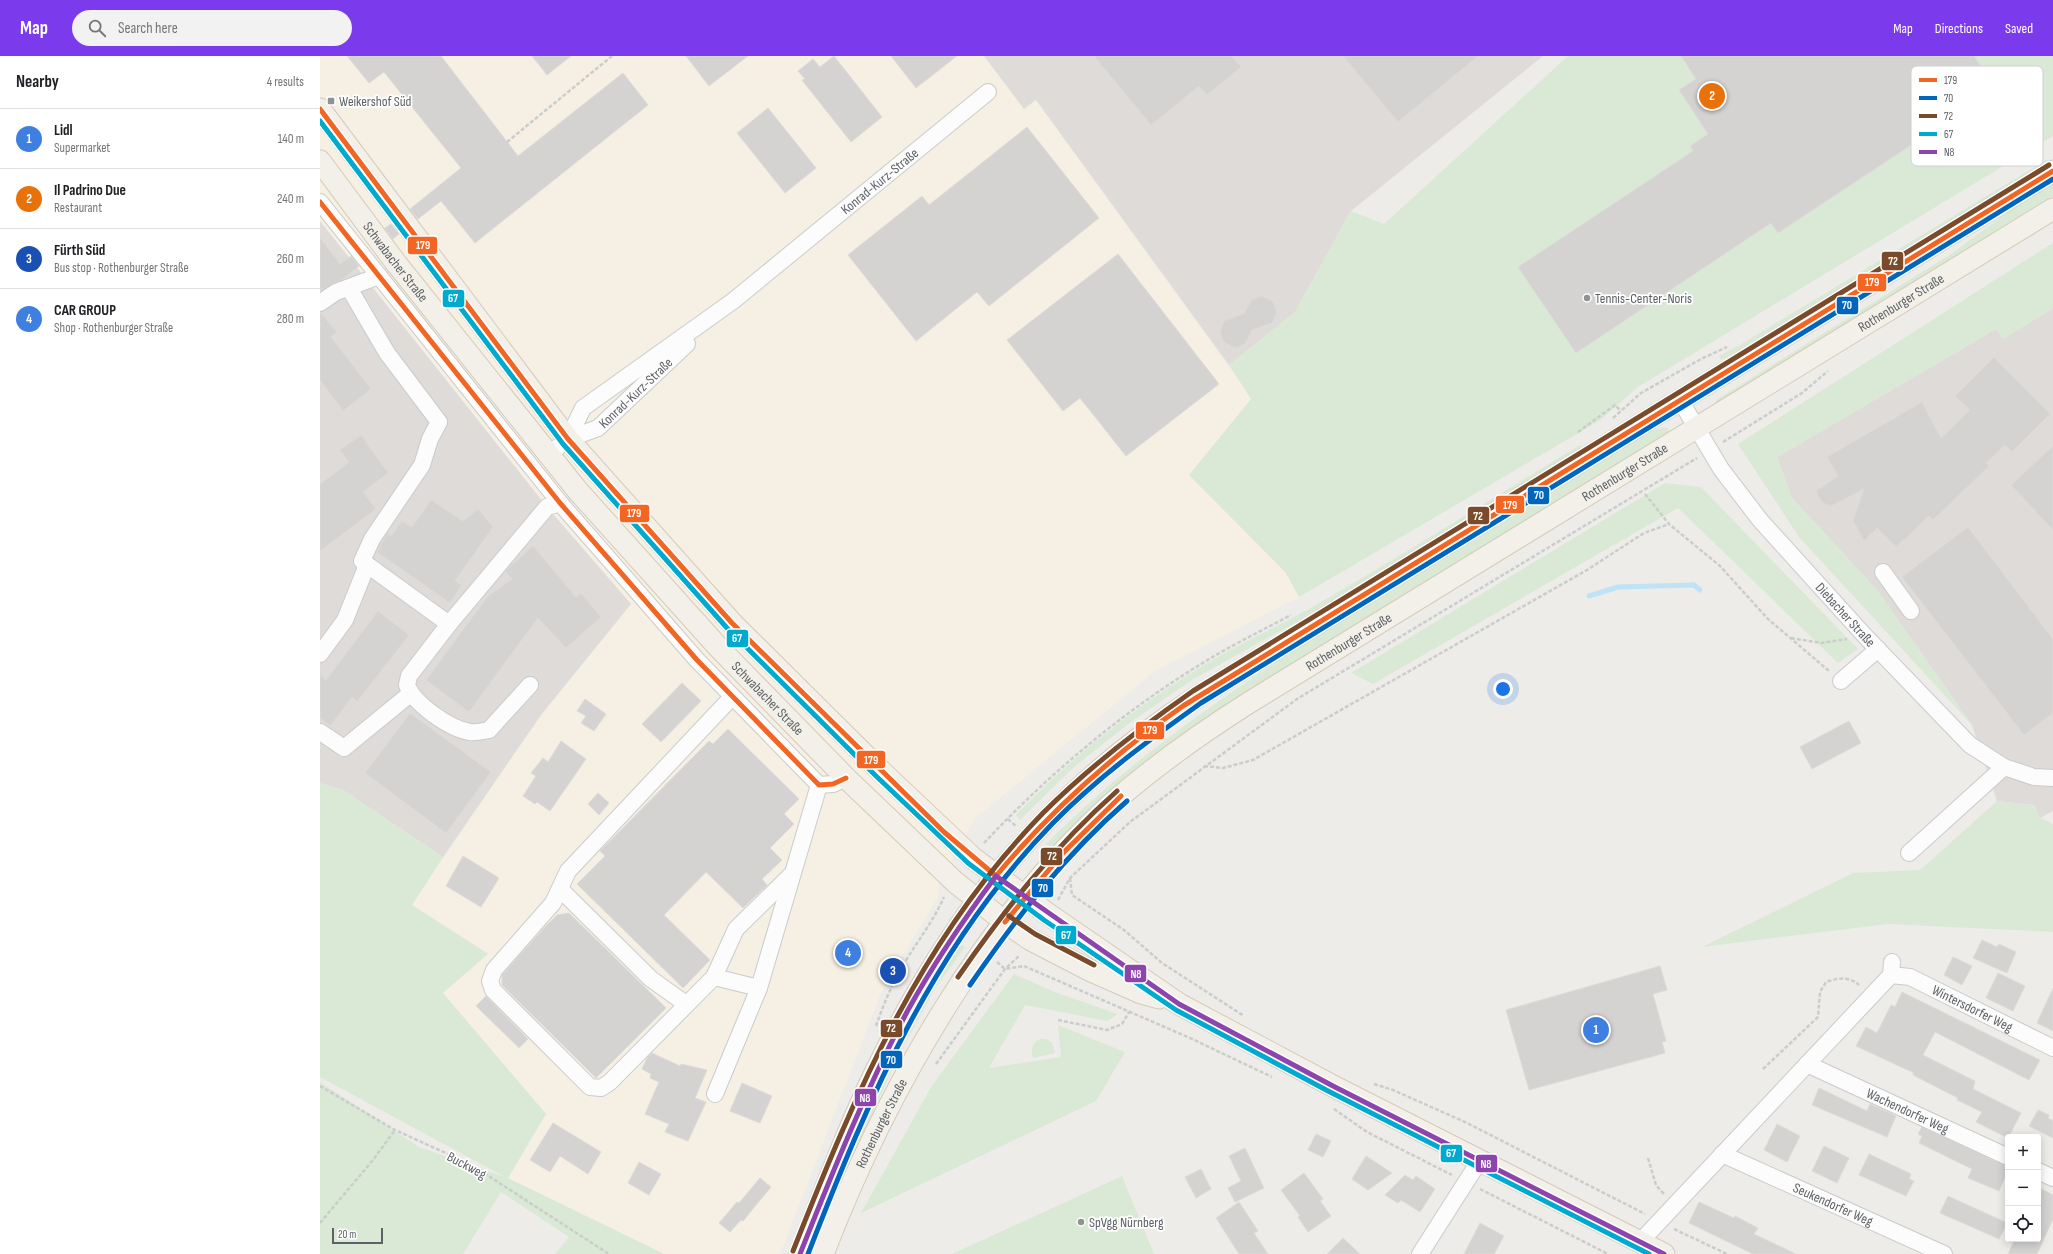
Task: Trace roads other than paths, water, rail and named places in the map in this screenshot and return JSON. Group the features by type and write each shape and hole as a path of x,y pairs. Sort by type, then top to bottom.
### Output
{"main road":[{"name":"Schwabacher Straße","path":"320,109 568,439 732,623 881,771 953,840 996,876 1179,1004"},
{"name":"Schwabacher Straße","path":"320,161 396,263 578,492 681,608 846,778 936,865 976,901 1031,940 1092,971 1141,993 1179,1004"},
{"name":"Rothenburger Straße","path":"800,1254 843,1145 882,1059 928,973 976,901 1040,825 1073,791 1167,717 2053,171"},
{"name":"Rothenburger Straße","path":"823,1254 856,1175 908,1073 960,987 1005,922 1025,897 1064,852 1110,806 1149,773 1212,726 2053,209"},
{"path":"1179,1004 1333,1086 1664,1254"}],"street":[{"name":"Konrad-Kurz-Straße","path":"568,439 583,408 733,301 988,92"},
{"path":"320,202 560,503 697,660 819,785 833,784 846,778"},
{"path":"320,303 336,292 379,276"},
{"path":"349,288 387,353 439,422 430,439 422,465 372,539 362,561 449,624"},
{"name":"Konrad-Kurz-Straße","path":"568,439 598,428 733,301"},
{"name":"Diebacher Straße","path":"1680,400 1709,451 1760,520 1865,636 1970,745 2004,767 2034,777 2053,778"},
{"path":"548,455 568,439"},
{"path":"530,685 489,730 471,733 450,726 410,694 406,685 409,676 449,624 547,507 560,503"},
{"path":"320,654 345,620 367,565"},
{"path":"1883,572 1911,611"},
{"path":"1841,681 1878,649"},
{"path":"320,732 344,748 410,694"},
{"path":"732,697 568,871 553,903 494,970 490,981 493,990 590,1087 601,1088 610,1082 714,977 736,929 794,873"},
{"path":"1909,853 2004,767"},
{"path":"715,1094 760,988 819,785"},
{"path":"560,889 651,979 686,1004"},
{"name":"Wintersdorfer Weg","path":"1807,1064 1871,997 1891,968 2053,1048"},
{"path":"714,977 760,988"},
{"path":"1640,1242 1673,1205 1807,1064"},
{"name":"Wachendorfer Weg","path":"1807,1064 2005,1156"},
{"name":"Seukendorfer Weg","path":"1722,1154 1944,1254"},
{"path":"1420,1254 1480,1160"},
{"path":"2041,1172 2053,1178"}],"waterway":[{"path":"1589,596 1618,587 1694,585 1700,590"}],"place":[{"name":"Il Padrino Due","path":"1712,96"},
{"name":"Weikershof Süd","path":"331,101"},
{"name":"Tennis-Center-Noris","path":"1587,298"},
{"name":"CAR GROUP","path":"848,953"},
{"name":"Fürth Süd","path":"893,971"},
{"name":"Lidl","path":"1596,1030"},
{"name":"SpVgg Nürnberg","path":"1081,1222"}]}
